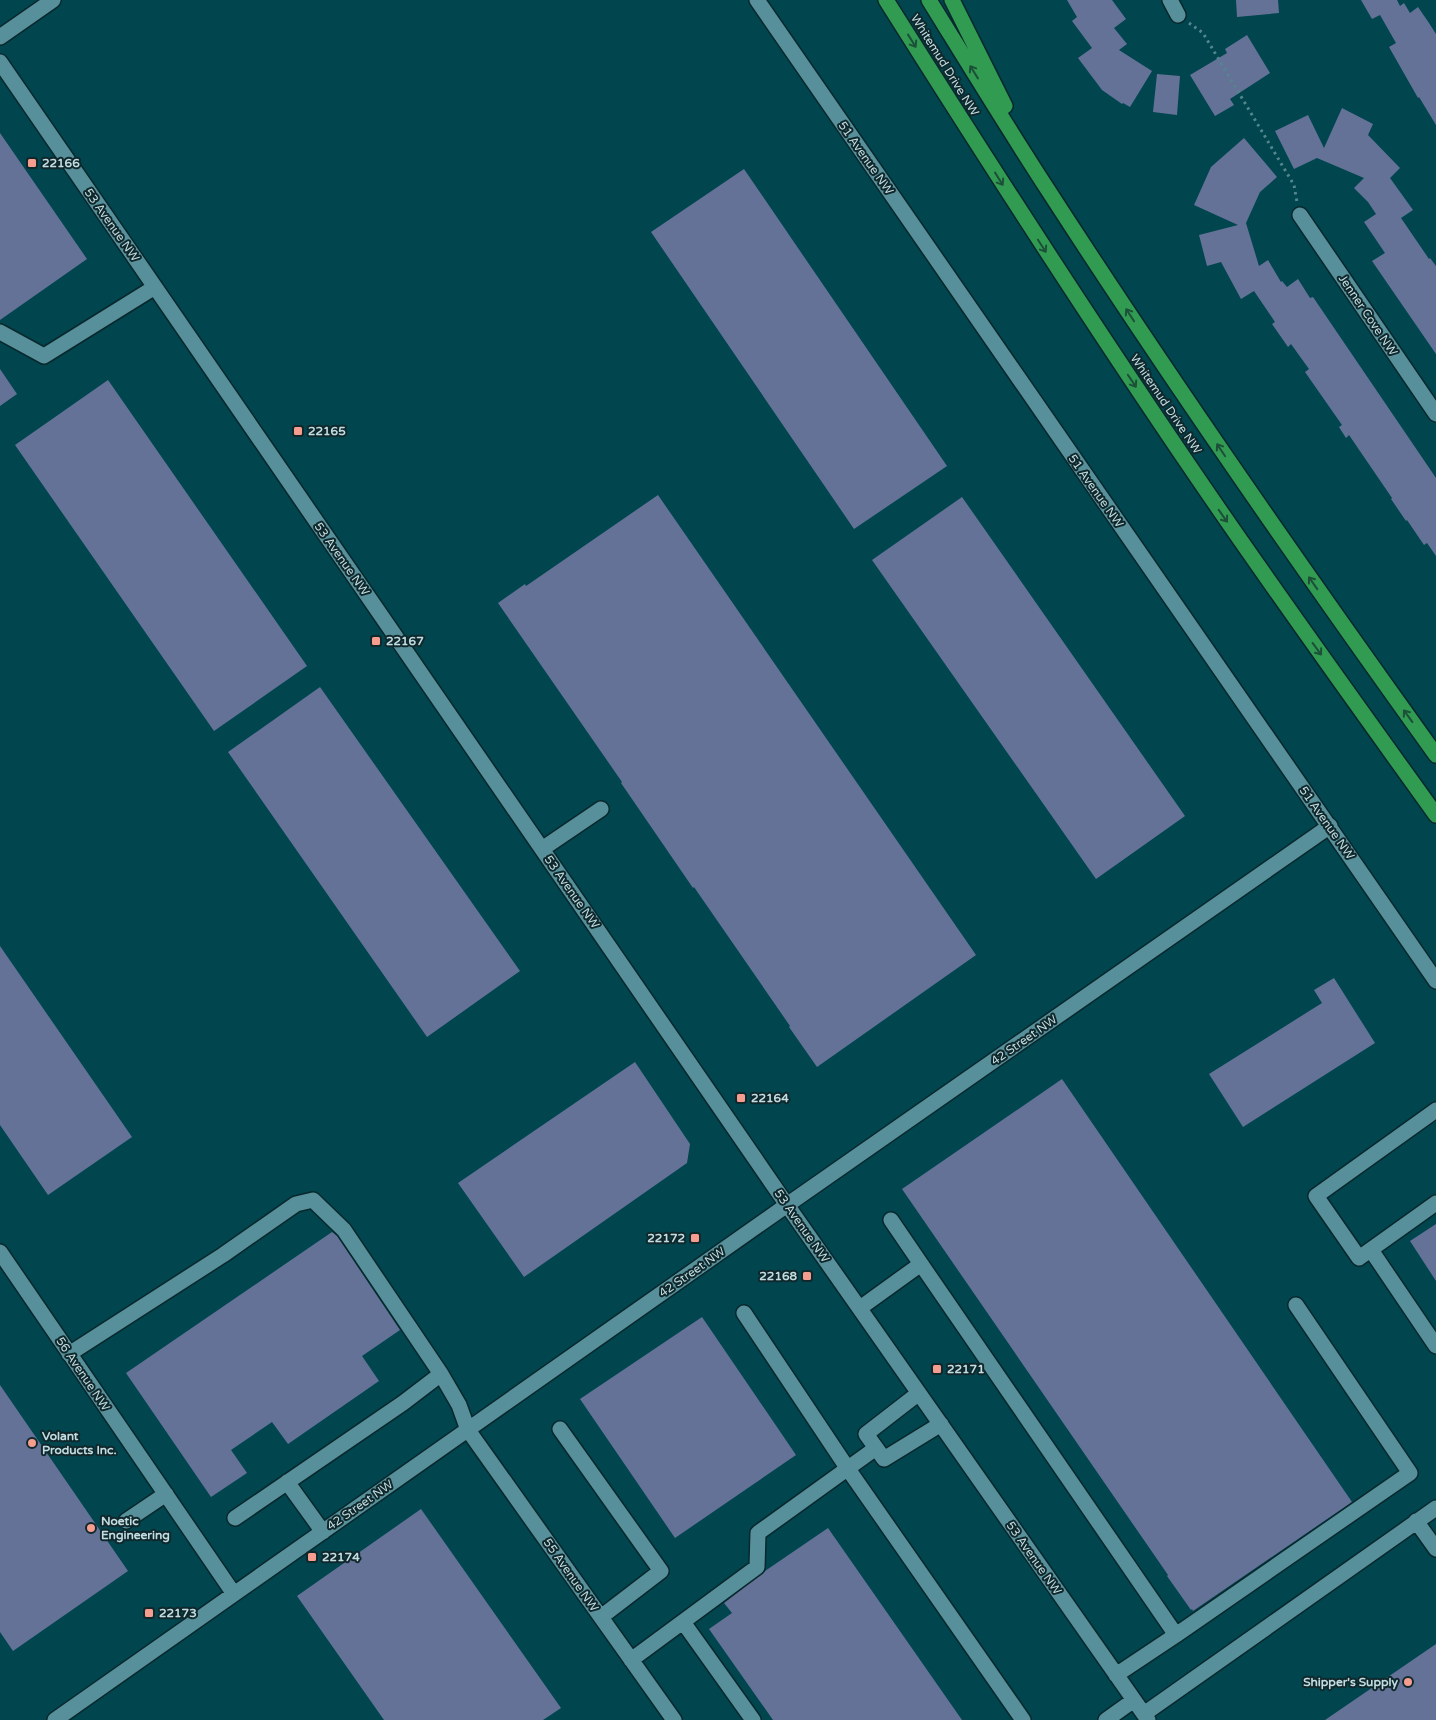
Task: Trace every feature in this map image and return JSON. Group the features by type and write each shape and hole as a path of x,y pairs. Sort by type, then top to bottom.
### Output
{"highway":[{"name":"Whitemud Drive NW","path":"886,0 1015,205 1199,482 1436,815"},
{"name":"Whitemud Drive NW","path":"928,0 1046,188 1230,464 1436,755"},
{"path":"952,0 1046,188"}],"street":[{"path":"0,37 53,0"},
{"name":"51 Avenue NW","path":"757,0 1041,413 1436,981"},
{"path":"1170,0 1178,15"},
{"name":"53 Avenue NW","path":"0,62 787,1205 1146,1717"},
{"name":"Jenner Cove NW","path":"1300,215 1436,414"},
{"path":"0,332 44,356 155,287"},
{"path":"542,849 601,809"},
{"name":"42 Street NW","path":"55,1720 1330,826"},
{"path":"1436,1110 1316,1196 1359,1258 1436,1203"},
{"name":"55 Avenue NW","path":"70,1354 223,1255 296,1204 313,1200 344,1230 441,1374 459,1405 468,1430 674,1720"},
{"path":"891,1220 1176,1635"},
{"path":"1370,1250 1436,1346"},
{"name":"56 Avenue NW","path":"0,1252 234,1594"},
{"path":"860,1308 921,1264"},
{"path":"1116,1675 1410,1473 1296,1305"},
{"path":"744,1313 848,1469 1023,1720"},
{"path":"235,1518 403,1403 441,1374"},
{"path":"919,1393 866,1434 884,1459 941,1424"},
{"path":"560,1428 662,1571 601,1617"},
{"path":"632,1660 757,1566 758,1533 876,1448"},
{"path":"287,1482 323,1532"},
{"path":"126,1521 166,1494"},
{"path":"1146,1717 1416,1520 1436,1508"},
{"path":"1416,1520 1436,1548"},
{"path":"683,1622 754,1720"},
{"path":"1106,1720 1134,1700"}],"path":[{"path":"1178,15 1203,33 1294,185 1300,215"}],"building":[{"path":"1067,0 1112,0 1126,19 1114,28 1127,44 1119,50 1152,71 1130,107 1122,104 1102,90 1078,58 1092,48 1072,21 1077,17"},
{"path":"1236,0 1278,0 1279,13 1237,17"},
{"path":"1361,0 1397,0 1400,6 1404,3 1410,13 1418,7 1436,34 1436,125 1389,47 1396,43 1380,15 1372,19"},
{"path":"1247,35 1270,73 1230,99 1234,105 1215,116 1190,75 1227,53 1225,49"},
{"path":"1157,74 1180,76 1177,115 1153,112"},
{"path":"1342,108 1373,124 1368,135 1400,168 1390,178 1413,210 1401,218 1429,259 1436,266 1436,354 1372,261 1385,253 1364,222 1376,214 1368,202 1354,188 1364,178 1317,158 1294,169 1275,131 1308,115 1324,148"},
{"path":"0,133 87,259 0,320"},
{"path":"1244,138 1277,177 1260,192 1246,223 1259,266 1268,260 1281,282 1287,287 1298,279 1310,298 1313,297 1436,478 1436,556 1427,543 1424,545 1406,521 1349,435 1346,438 1339,427 1342,425 1305,372 1309,369 1291,344 1288,347 1272,324 1275,322 1254,291 1241,299 1221,262 1207,266 1199,235 1238,225 1194,205 1211,167"},
{"path":"744,169 947,466 854,529 651,232"},
{"path":"0,369 17,394 0,406"},
{"path":"108,380 307,666 214,731 15,445"},
{"path":"658,495 976,955 817,1067 498,603 525,584 526,586"},
{"path":"962,497 1185,816 1096,879 872,560"},
{"path":"320,687 520,971 427,1037 228,752"},
{"path":"0,946 132,1137 48,1195 0,1125"},
{"path":"1334,978 1375,1043 1243,1127 1209,1074 1322,1003 1314,990"},
{"path":"635,1062 690,1144 687,1163 524,1277 458,1183"},
{"path":"1062,1079 1352,1502 1193,1611 1167,1576 902,1189"},
{"path":"1436,1224 1436,1281 1410,1241"},
{"path":"332,1232 337,1236 400,1330 362,1356 379,1381 288,1444 272,1422 231,1450 247,1473 211,1497 126,1373"},
{"path":"702,1317 796,1455 675,1538 580,1399"},
{"path":"0,1385 128,1571 13,1651 0,1632"},
{"path":"421,1509 561,1708 543,1720 384,1720 297,1596"},
{"path":"828,1528 962,1720 773,1720 709,1629 732,1613 724,1603 765,1571"},
{"name":"Shipper's Supply","path":"1436,1644 1436,1720 1325,1720"}],"place":[{"name":"22166","path":"32,163"},
{"name":"22165","path":"298,431"},
{"name":"22167","path":"376,641"},
{"name":"22164","path":"741,1098"},
{"name":"22172","path":"695,1238"},
{"name":"22168","path":"807,1276"},
{"name":"22171","path":"937,1369"},
{"name":"Volant Products Inc.","path":"32,1443"},
{"name":"Noetic Engineering","path":"91,1528"},
{"name":"22174","path":"312,1557"},
{"name":"22173","path":"149,1613"},
{"name":"Shipper's Supply","path":"1408,1682"}]}
